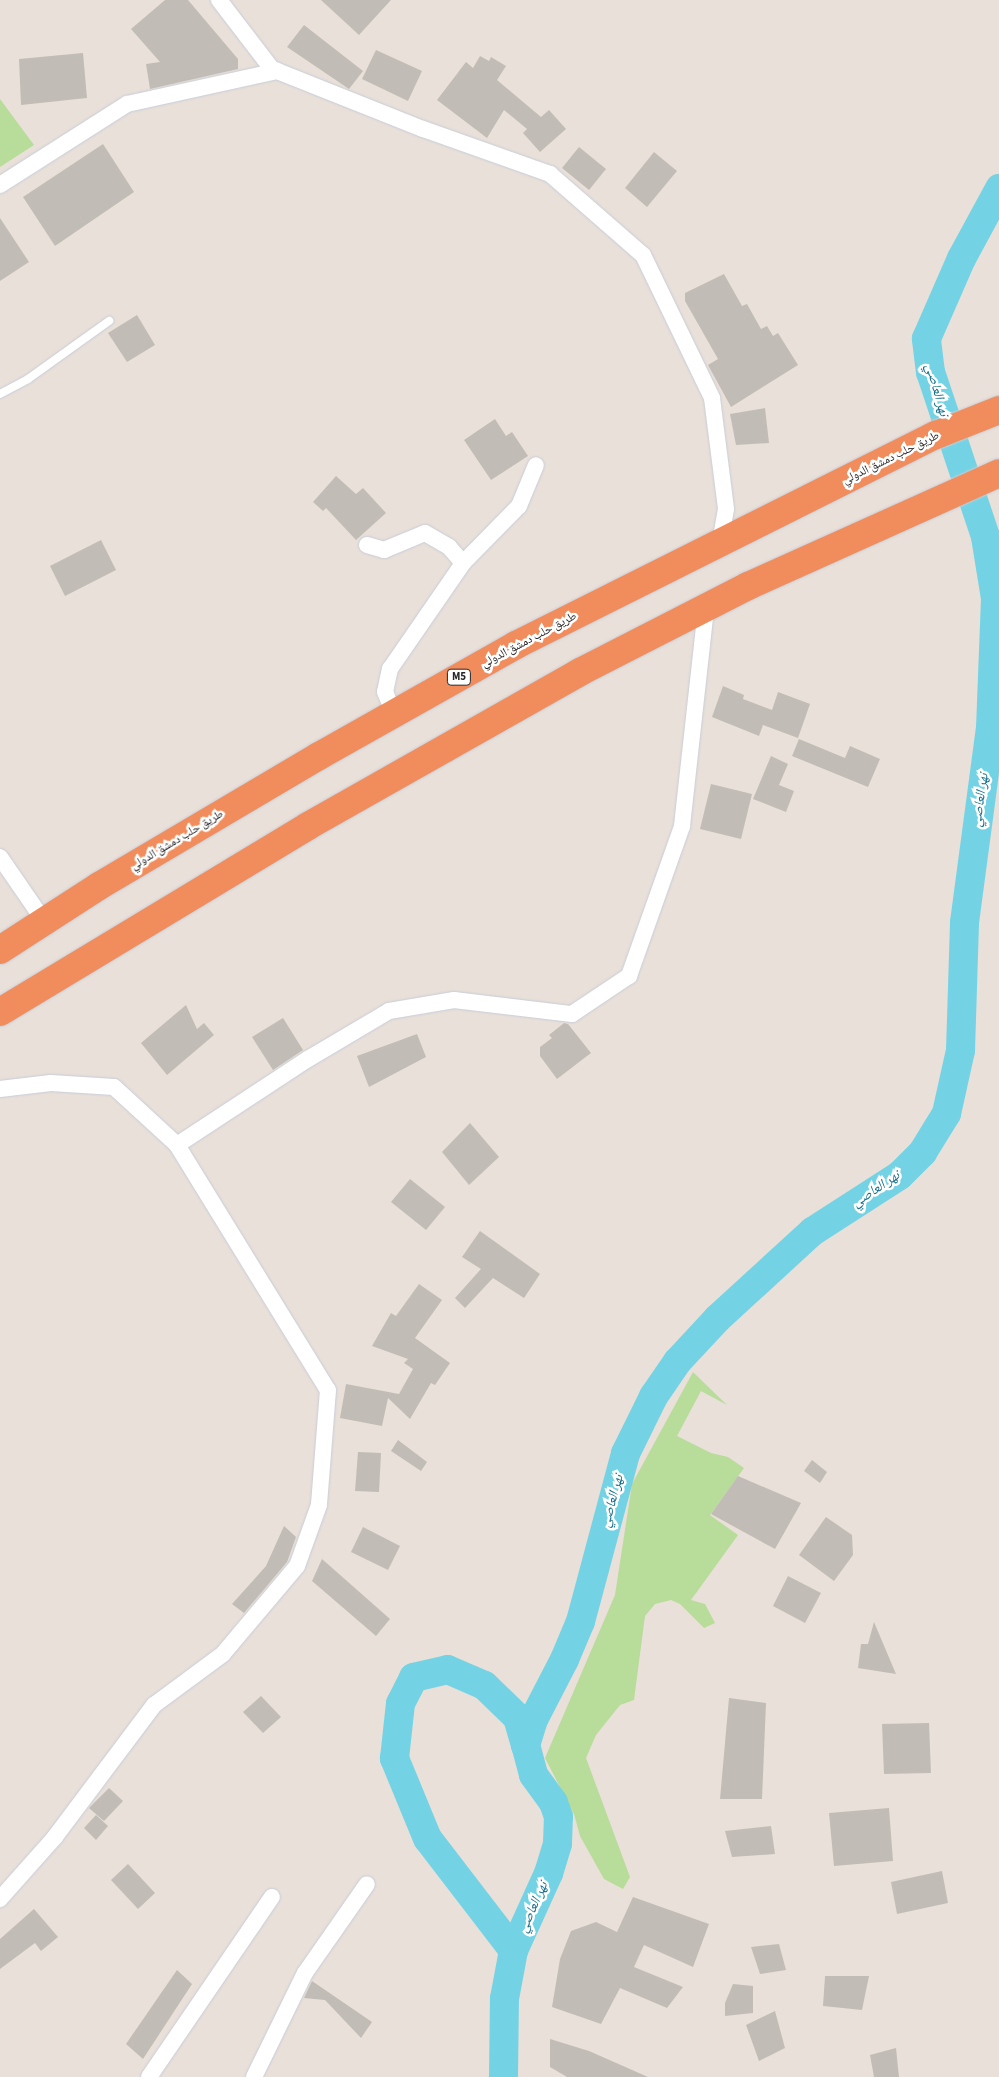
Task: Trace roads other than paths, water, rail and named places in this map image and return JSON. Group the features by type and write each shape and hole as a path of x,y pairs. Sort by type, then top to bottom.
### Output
{"highway":[{"name":"طريق حلب دمشق الدولي","path":"0,950 44,921 394,714 516,645 936,436 999,410"},
{"path":"0,1012 308,826 580,672 706,607 999,473"}],"street":[{"path":"219,0 272,69 550,174 643,255 712,398 726,509 720,543"},
{"path":"0,185 127,104 277,71"},
{"path":"394,714 385,692 390,669 463,563 519,506 536,465"},
{"path":"367,545 384,550 425,533 449,547 463,563"},
{"path":"177,1145 389,1011 454,1000 572,1014 629,976 682,826 706,607"},
{"path":"0,857 44,921"},
{"path":"0,1089 51,1083 114,1087 177,1145 328,1390 319,1505 297,1566 223,1654 154,1705 55,1837 0,1899"},
{"path":"254,2077 305,1973 366,1884"},
{"path":"150,2077 272,1898"}],"lane":[{"path":"0,394 28,379 109,321"}],"waterway":[{"name":"نهر العاصي","path":"503,2077 504,1998 513,1950 548,1873 557,1843 558,1816 553,1802 533,1774 525,1745 533,1719 564,1659 580,1621 625,1453 653,1396 677,1361 717,1318 812,1231 899,1175 922,1152 946,1113 960,1050 964,922 990,728 995,598 985,536 930,372 926,338 961,258 999,188"},
{"path":"513,1950 427,1838 394,1758 400,1703 413,1677 447,1669 484,1685 517,1717 525,1745"}]}
